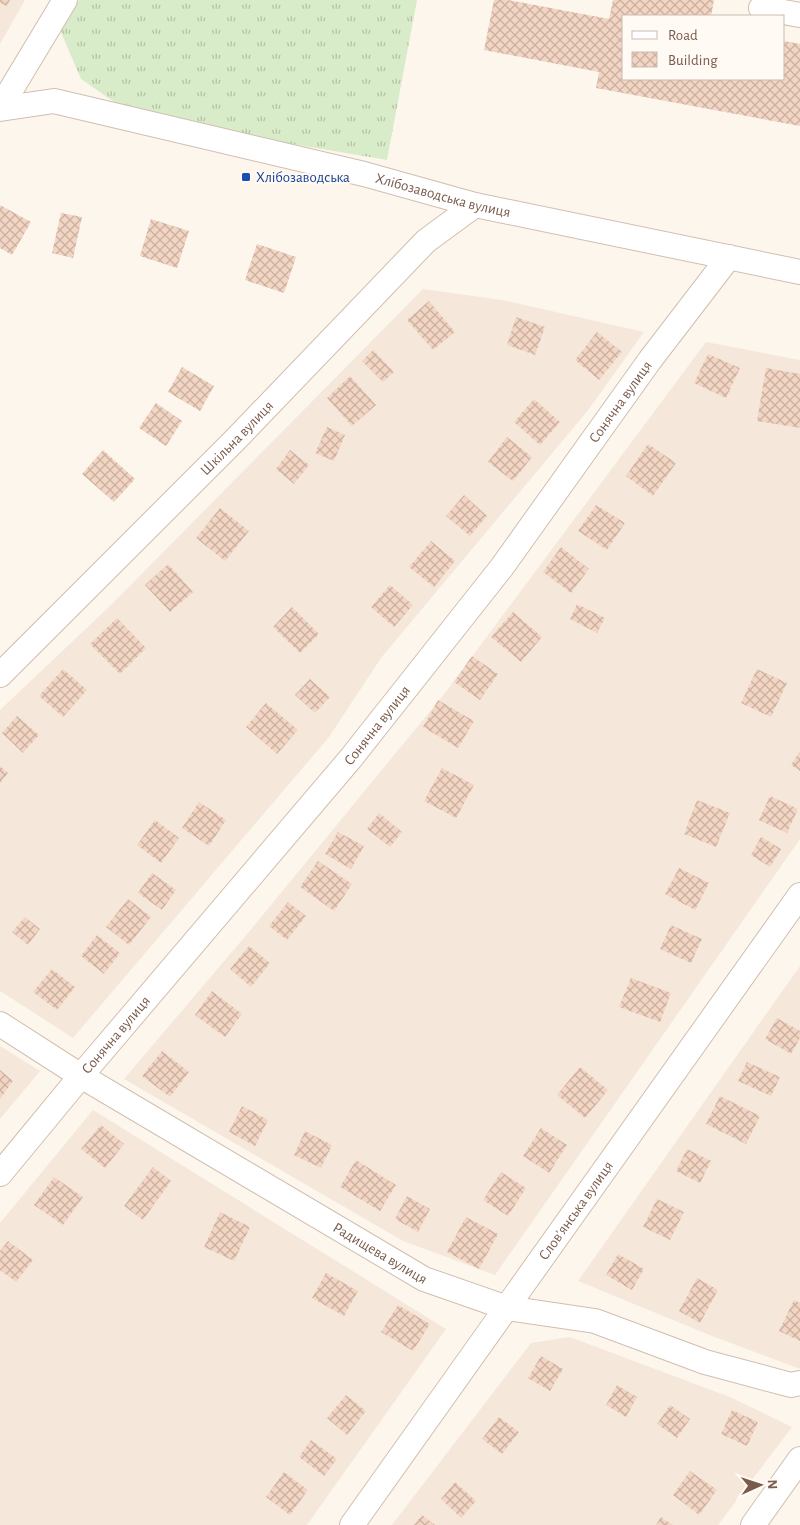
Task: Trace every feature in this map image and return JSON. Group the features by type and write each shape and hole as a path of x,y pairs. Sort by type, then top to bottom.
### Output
{"street":[{"path":"0,109 65,0"},
{"path":"761,8 800,15"},
{"name":"Хлібозаводська вулиця","path":"0,109 54,101 364,174 475,205 800,272"},
{"name":"Шкільна вулиця","path":"0,674 235,440 426,241 475,205"},
{"name":"Сонячна вулиця","path":"0,1174 351,758 502,567 650,360 729,257"},
{"name":"Слов’янська вулиця","path":"352,1525 800,895"},
{"name":"Радищева вулиця","path":"0,1024 81,1076 424,1279 507,1308 595,1321 705,1362 791,1385 800,1383"},
{"path":"753,1525 800,1460"}],"shaded area":[{"path":"0,0 25,0 0,44"},
{"path":"423,289 502,300 644,332 589,409 381,658 329,737 73,1038 0,991 0,710 112,604"},
{"path":"706,342 800,360 800,839 495,1275 403,1241 124,1079 248,933 445,693"},
{"path":"800,966 800,1369 712,1336 578,1281"},
{"path":"0,1046 40,1071 0,1119"},
{"path":"93,1110 446,1329 307,1525 0,1525 0,1223"},
{"path":"570,1337 730,1397 792,1427 718,1525 392,1525 531,1343"}],"green space":[{"path":"79,0 417,0 387,160 216,131 117,104 81,79 60,30"}],"building":[{"path":"0,0 10,0 7,6 0,3"},
{"path":"494,0 508,0 609,19 613,0 714,0 711,15 622,15 622,80 785,80 785,41 800,44 800,126 596,88 599,72 484,50"},
{"path":"0,205 31,222 12,255 0,248"},
{"path":"61,213 82,217 73,258 52,253"},
{"path":"151,219 189,231 177,268 140,256"},
{"path":"257,244 296,257 284,293 245,280"},
{"path":"429,301 455,332 433,350 407,320"},
{"path":"516,317 545,327 535,355 507,345"},
{"path":"597,332 622,352 599,380 575,360"},
{"path":"373,350 394,372 383,382 362,361"},
{"path":"708,354 740,368 726,398 694,383"},
{"path":"182,367 214,386 200,411 168,392"},
{"path":"766,368 800,374 800,428 757,421"},
{"path":"350,376 376,405 352,426 327,398"},
{"path":"534,399 560,422 540,445 514,422"},
{"path":"156,403 182,421 166,446 139,428"},
{"path":"327,427 345,435 334,461 315,453"},
{"path":"507,437 532,457 513,481 488,462"},
{"path":"648,444 676,463 653,496 626,476"},
{"path":"103,450 135,479 114,502 82,474"},
{"path":"290,450 309,465 294,484 276,469"},
{"path":"464,495 487,516 470,536 446,516"},
{"path":"596,505 625,523 607,550 578,531"},
{"path":"220,508 249,531 225,561 196,538"},
{"path":"431,541 455,561 434,587 409,567"},
{"path":"561,547 589,569 571,593 543,572"},
{"path":"168,564 193,592 170,612 145,585"},
{"path":"390,585 413,605 394,627 371,607"},
{"path":"577,604 605,618 597,633 570,619"},
{"path":"292,607 319,634 300,653 273,627"},
{"path":"513,612 542,637 521,662 491,637"},
{"path":"117,618 146,648 120,674 90,644"},
{"path":"472,656 498,674 480,700 454,682"},
{"path":"63,669 87,690 63,717 39,696"},
{"path":"757,669 787,683 771,717 741,703"},
{"path":"310,679 330,697 315,713 295,695"},
{"path":"438,700 474,721 458,748 423,727"},
{"path":"266,703 298,730 277,754 246,727"},
{"path":"17,716 39,735 23,753 2,733"},
{"path":"800,751 800,771 791,765"},
{"path":"0,766 8,773 0,783"},
{"path":"442,768 474,785 456,818 424,801"},
{"path":"770,796 798,809 787,833 759,820"},
{"path":"697,800 730,813 716,847 684,834"},
{"path":"199,802 226,820 209,846 182,828"},
{"path":"379,813 402,832 390,847 367,829"},
{"path":"155,820 179,838 161,863 137,845"},
{"path":"338,832 364,846 351,869 325,854"},
{"path":"761,837 781,849 770,867 751,855"},
{"path":"318,861 352,884 334,911 300,887"},
{"path":"679,868 709,883 695,910 665,894"},
{"path":"152,873 176,890 162,910 138,893"},
{"path":"128,899 151,917 129,945 106,927"},
{"path":"288,902 306,916 287,940 269,926"},
{"path":"25,917 40,929 28,945 12,932"},
{"path":"671,925 702,939 691,963 660,949"},
{"path":"97,935 120,953 104,974 81,956"},
{"path":"249,946 270,963 251,987 230,969"},
{"path":"52,969 75,987 57,1010 33,992"},
{"path":"631,978 671,993 660,1022 619,1007"},
{"path":"212,991 242,1014 225,1037 195,1015"},
{"path":"777,1018 800,1031 800,1038 791,1054 765,1039"},
{"path":"162,1051 189,1072 170,1097 142,1076"},
{"path":"747,1062 780,1077 771,1096 738,1081"},
{"path":"580,1067 608,1090 585,1118 557,1095"},
{"path":"0,1070 13,1081 0,1099"},
{"path":"720,1096 760,1116 746,1144 706,1124"},
{"path":"242,1106 268,1120 255,1146 229,1132"},
{"path":"101,1125 124,1144 105,1168 81,1149"},
{"path":"541,1128 567,1145 549,1173 523,1156"},
{"path":"305,1131 332,1145 321,1168 294,1155"},
{"path":"687,1149 711,1161 700,1183 676,1171"},
{"path":"356,1160 396,1185 380,1211 340,1187"},
{"path":"153,1167 171,1181 143,1220 124,1206"},
{"path":"501,1172 526,1188 508,1216 483,1200"},
{"path":"54,1177 83,1197 63,1225 34,1205"},
{"path":"407,1196 430,1209 418,1232 395,1219"},
{"path":"657,1199 684,1212 670,1240 643,1227"},
{"path":"220,1212 250,1227 234,1261 204,1247"},
{"path":"466,1217 498,1234 479,1269 447,1252"},
{"path":"8,1241 33,1260 16,1282 0,1270 0,1251"},
{"path":"618,1254 644,1269 632,1290 606,1275"},
{"path":"326,1273 358,1291 344,1316 312,1298"},
{"path":"697,1278 718,1290 700,1323 679,1311"},
{"path":"794,1300 800,1303 800,1341 779,1331"},
{"path":"398,1305 430,1324 413,1351 381,1332"},
{"path":"541,1356 563,1369 550,1391 528,1378"},
{"path":"617,1385 637,1397 626,1417 606,1405"},
{"path":"346,1395 366,1411 347,1435 327,1418"},
{"path":"670,1405 690,1419 677,1438 657,1424"},
{"path":"732,1410 758,1422 747,1446 721,1434"},
{"path":"499,1417 519,1432 502,1454 482,1439"},
{"path":"311,1440 337,1459 324,1476 299,1457"},
{"path":"690,1471 717,1490 699,1515 673,1495"},
{"path":"284,1472 308,1490 290,1515 266,1497"},
{"path":"455,1482 476,1501 461,1518 441,1499"},
{"path":"422,1515 435,1525 414,1525"},
{"path":"661,1517 673,1525 656,1525"}],"place":[{"name":"Хлібозаводська","path":"246,177"}]}
